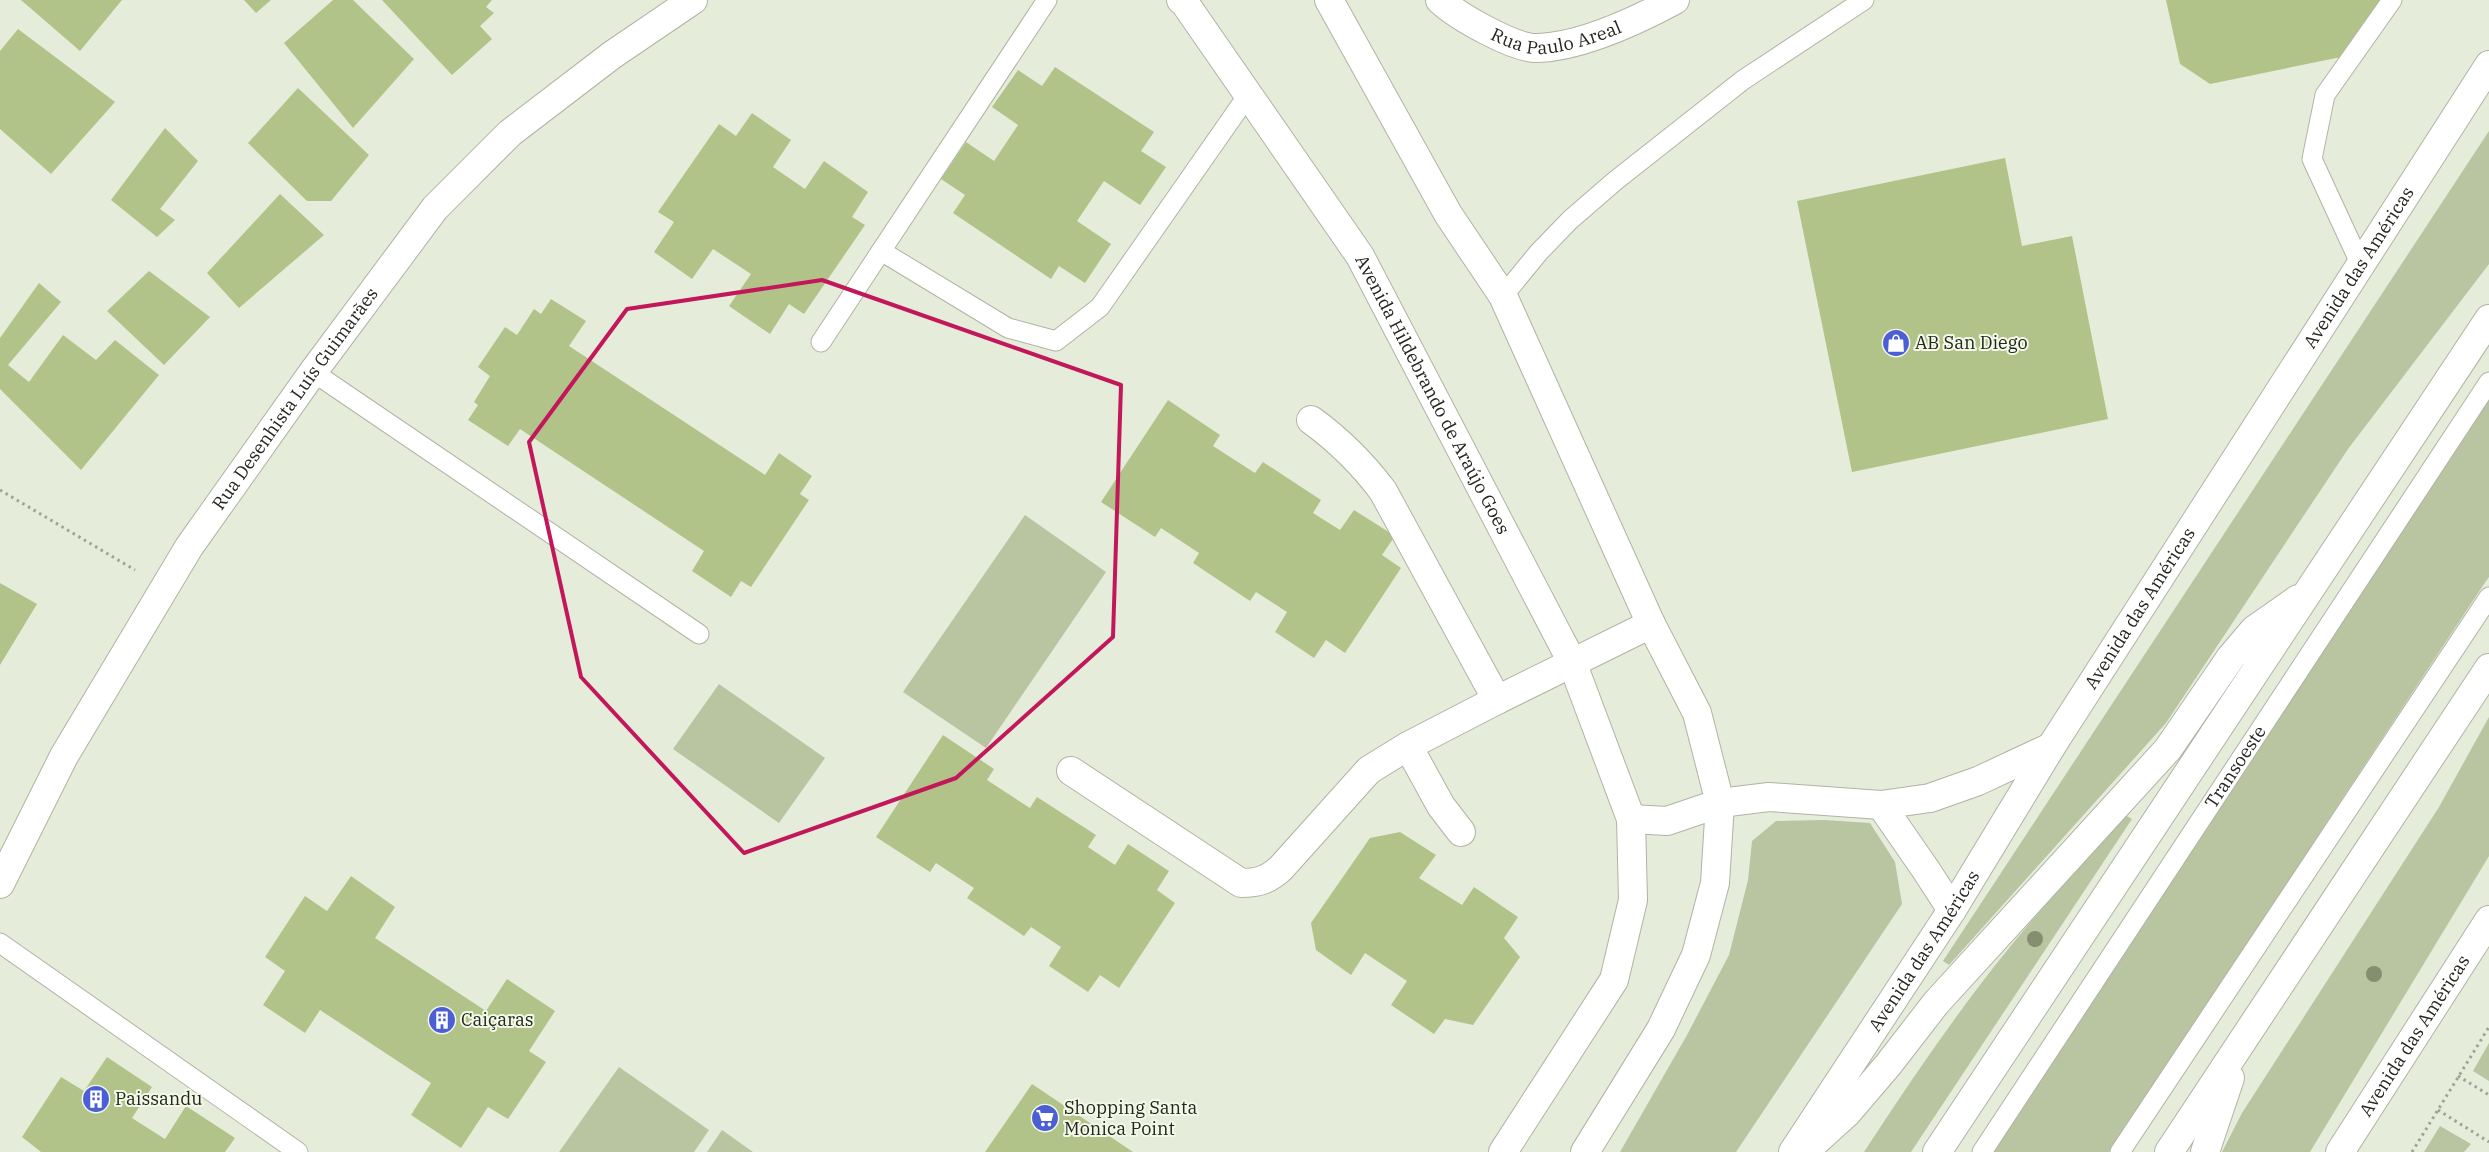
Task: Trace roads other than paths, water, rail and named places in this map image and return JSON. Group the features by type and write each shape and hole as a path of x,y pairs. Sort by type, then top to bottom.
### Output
{"main road":[{"name":"Rua Desenhista Luís Guimarães","path":"0,884 64,756 189,547 313,372 435,208 510,133 612,55 693,0"},
{"path":"1329,0 1448,214 1502,296 1651,624 1697,713 1720,803 1715,883 1696,955 1661,1029 1585,1152"},
{"name":"Rua Paulo Areal","path":"1440,0 1450,9 1495,35 1537,49 1578,42 1650,13 1675,0"},
{"name":"Avenida Hildebrando de Araújo Goes","path":"1184,1 1360,256 1572,662 1632,819"},
{"name":"Avenida das Américas","path":"1793,1152 1952,910 2051,747 2489,65"},
{"path":"1938,1152 2489,319"},
{"path":"1311,420 1336,438 1361,462 1383,491 1497,700"},
{"path":"1804,1152 1847,1112 1888,1065 1936,1003 2168,749 2231,656 2248,637 2279,612 2310,592"},
{"path":"1071,771 1241,883 1256,883 1270,878 1370,770 1408,746 1651,624"},
{"path":"2169,1152 2489,668"},
{"path":"1408,746 1441,806 1462,832"},
{"path":"1503,1152 1614,980 1633,900 1632,819 1667,821 1720,803 1769,797 1881,805 1930,798 1978,781 2051,747"},
{"path":"1881,805 1952,910"},
{"name":"Avenida das Américas","path":"2340,1152 2489,920"},
{"path":"2205,1152 2243,1042"}],"lane":[{"path":"821,342 1047,0"},
{"path":"1502,296 1539,252 1570,220 1615,181 1743,80 1864,0"},
{"path":"2361,265 2312,158 2325,95 2392,0"},
{"path":"881,251 1008,328 1056,341 1100,308 1248,95"},
{"path":"313,372 699,634"},
{"name":"Transoeste","path":"1982,1152 2489,382"},
{"path":"2120,1152 2489,597"},
{"path":"0,943 298,1152"}],"place":[{"name":"AB San Diego","path":"1896,343"},
{"name":"Caiçaras","path":"442,1020"},
{"name":"Paissandu","path":"96,1099"},
{"name":"Shopping Santa Monica Point","path":"1045,1118"}]}
